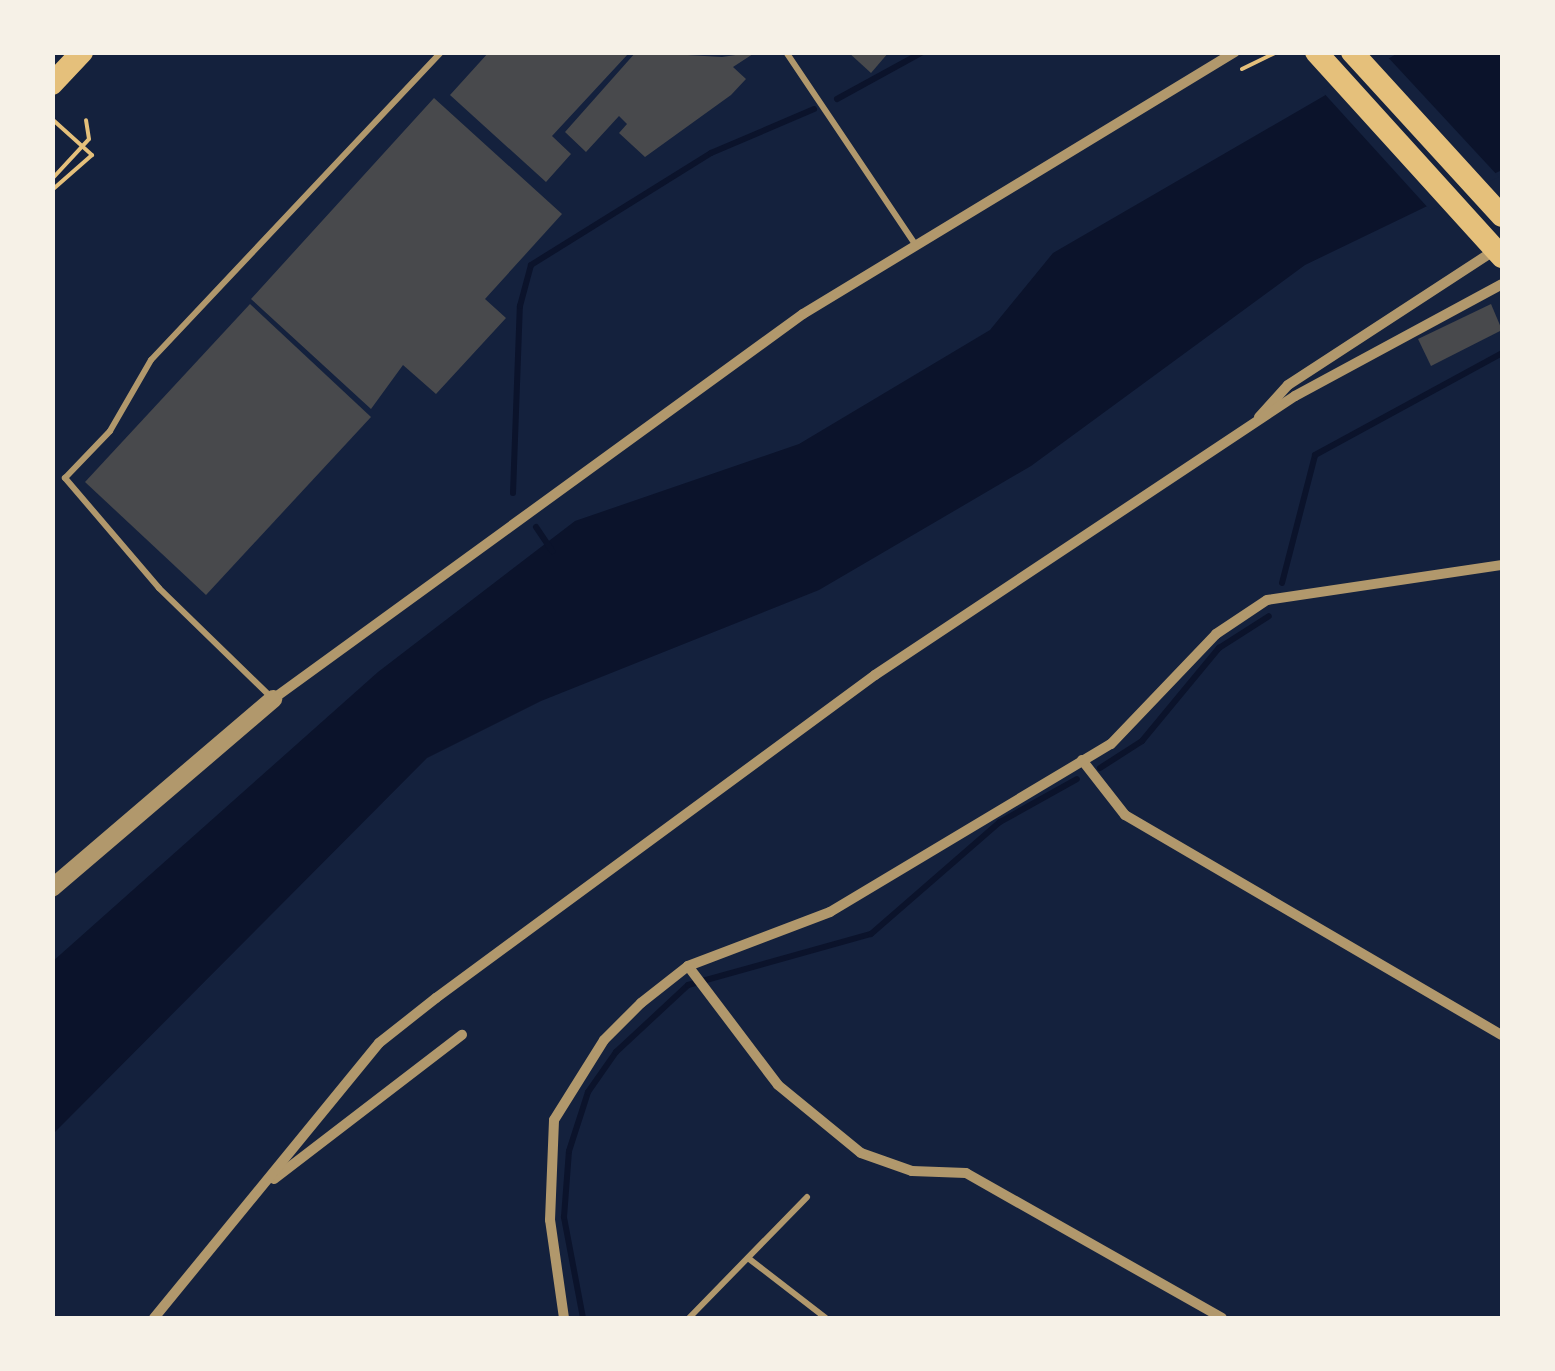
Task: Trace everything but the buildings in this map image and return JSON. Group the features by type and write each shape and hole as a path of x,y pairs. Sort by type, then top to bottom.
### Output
{"highway":[{"path":"52,84 82,52"},
{"path":"1316,52 1502,257"},
{"path":"1352,52 1502,216"}],"street":[{"path":"52,888 273,698 534,502 915,244 1235,52"},
{"path":"1240,436 1288,385 1502,246"},
{"path":"154,1318 274,1179 379,1043 436,998 875,676 1394,335 1502,284"},
{"path":"564,1318 550,1220 554,1120 604,1040 688,966 830,912 1082,760 1123,732 1216,634 1268,600 1502,566"},
{"path":"1082,760 1126,815 1502,1035"},
{"path":"688,966 778,1085 861,1153 912,1171 966,1173 1222,1318"},
{"path":"274,1179 462,1036"}],"lane":[{"path":"273,698 159,588 65,478 110,431 151,360 441,52"},
{"path":"786,52 915,244"},
{"path":"689,1318 807,1197"},
{"path":"748,1258 826,1318"}],"path":[{"path":"52,119 92,155 52,190"},
{"path":"52,180 89,139 86,120"}],"water":[{"path":"1398,53 1502,53 1502,170 1305,265 1031,466 819,590 541,701 427,758 53,1134 52,962 378,672 575,521 799,444 990,330 1053,253"}],"pier":[{"path":"1385,54 1499,177 1430,210 1321,90"}],"waterway":[{"path":"837,99 923,52"},
{"path":"513,493 520,306 531,265 711,153 814,109"},
{"path":"1282,583 1315,455 1502,353"},
{"path":"536,527 552,551"},
{"path":"1100,768 1142,741 1219,648 1269,616"},
{"path":"583,1318 564,1217 569,1151 588,1092 616,1052 688,985 871,934 1000,822 1077,779"}]}
